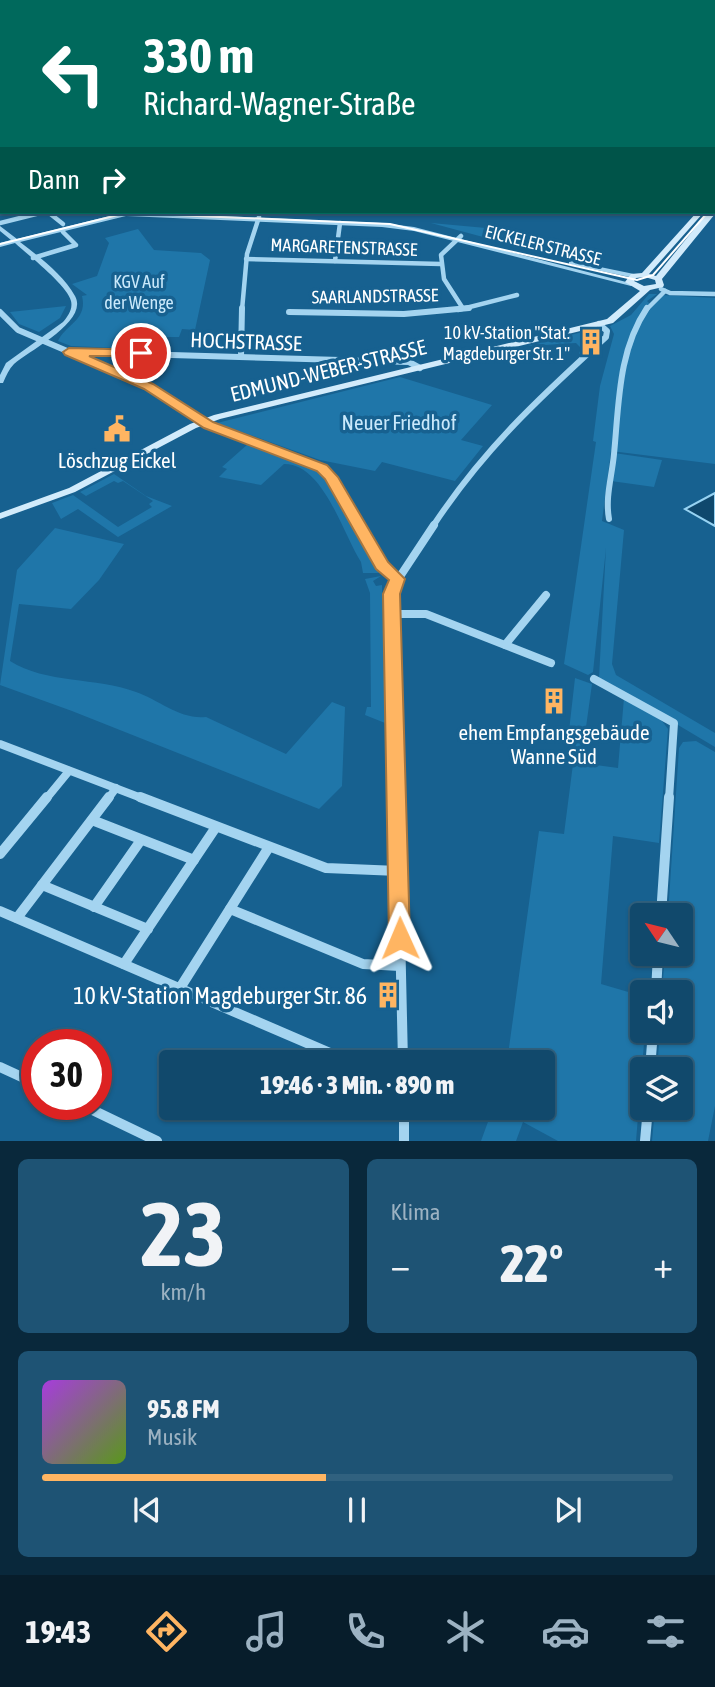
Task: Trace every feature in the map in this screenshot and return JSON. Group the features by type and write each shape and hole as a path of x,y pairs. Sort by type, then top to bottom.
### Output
{"main road":[{"path":"630,303 634,282 644,275 700,214"},
{"path":"634,282 646,290 661,286 695,231 710,214"},
{"path":"644,275 661,286"},
{"name":"EDMUND-WEBER-STRASSE","path":"0,516 72,490 202,422 599,324 618,317 646,290"}],"street":[{"path":"0,381 2,372 69,318 74,300 0,226 39,214"},
{"path":"33,258 76,245 48,214"},
{"path":"13,240 112,214"},
{"path":"0,243 112,214"},
{"name":"EICKELER STRASSE","path":"140,214 400,226 459,238"},
{"name":"EICKELER STRASSE","path":"184,214 258,219 391,221 634,282"},
{"path":"241,356 240,296 246,259 258,219"},
{"path":"335,261 340,223"},
{"name":"SAARLANDSTRASSE","path":"459,238 442,253 441,264 447,285 462,307"},
{"name":"MARGARETENSTRASSE","path":"246,259 441,264"},
{"path":"609,519 620,383 638,322 661,286 697,295 715,294"},
{"name":"SAARLANDSTRASSE","path":"289,312 393,313 462,307 517,295"},
{"path":"0,312 18,330 149,387 202,422 322,468 331,477 382,565 397,579"},
{"path":"402,1050 391,594 397,579 462,482 494,443 522,413 606,337 607,331 599,324"},
{"name":"HOCHSTRASSE","path":"69,352 79,350 409,362 420,368"},
{"path":"505,645 546,595"},
{"path":"392,614 426,614 551,663"},
{"path":"594,679 674,723 662,903"},
{"path":"0,756 4,746 333,870 398,871"},
{"path":"0,854 69,771"},
{"path":"17,918 116,788"},
{"path":"92,820 194,860"},
{"path":"124,964 216,827"},
{"path":"94,906 141,840"},
{"path":"180,988 269,846"},
{"path":"42,885 148,929"},
{"path":"230,909 363,964 400,966"},
{"path":"0,911 323,1050"},
{"path":"0,1067 21,1077"},
{"path":"112,1120 157,1141"},
{"path":"404,1120 404,1141"},
{"path":"645,1141 647,1120"}],"green space":[{"path":"431,223 497,229 534,240 548,248 543,253"},
{"name":"KGV Auf der Wenge","path":"138,229 154,250 201,253 210,260 195,330 182,329 179,337 144,337 140,349 71,346 58,341 79,317 83,304 82,296 87,295 72,284 97,276 109,243 105,238"},
{"path":"649,294 657,294 647,301 650,304 661,295 715,298 715,464 611,451 602,521 624,530 612,664 616,675 715,733 715,747 599,678 606,548 593,672 588,675 564,664 596,442 593,441 600,386 614,334 610,326 631,315"},
{"path":"66,306 60,318 39,332 19,324 10,312"},
{"path":"590,330 599,331 601,336 579,354 581,348 576,343 528,346"},
{"name":"Neuer Friedhof","path":"400,377 492,405 461,440 483,446 455,481 382,462 375,471 320,460 217,423"},
{"path":"248,444 304,463 320,472 379,573 363,573 361,562 321,487 298,467 284,464 261,485 219,477 227,469 222,467"},
{"path":"614,453 662,460 654,487 611,481"},
{"path":"114,474 146,496 172,506 118,537 78,509 61,519 52,503 73,495 118,527 152,507 149,504 153,501 123,481 114,481 86,496 80,492"},
{"path":"55,528 124,544 99,580 71,609 19,604 10,661 39,673 121,687 145,695 179,713 206,717 286,754 332,702 345,707 342,786 319,809 0,685 17,570"},
{"path":"381,576 373,581 376,586 382,585 385,723 365,715 367,707 371,707 370,593 365,579"},
{"path":"575,678 592,684 581,763 618,768 624,698 662,721 668,729 659,843 613,836 601,984 630,992 630,1043 644,1043 643,1057 630,1057 630,1120 638,1120 636,1141 558,1141 523,1122 516,1141 481,1141 489,1120 555,1120 555,1050 509,1050 539,831 564,834 577,733 569,731"},
{"path":"696,741 715,752 715,1106 708,1141 652,1141 654,1120 693,1120 693,1057 658,1057 659,1043 693,1043 693,980 663,980 664,966 693,966 693,903 669,903 679,748 683,742"}],"shaded area":[{"path":"715,493 715,526 685,509"}],"tram line":[{"path":"0,244 122,214"},
{"path":"150,214 390,224 637,280 653,275 706,214"}],"place":[{"name":"10 kV-Station \"Stat. Magdeburger Str. 1\"","path":"591,342"},
{"name":"Löschzug Eickel","path":"117,429"},
{"name":"ehem Empfangsgebäude Wanne Süd","path":"554,701"},
{"name":"10 kV-Station Magdeburger Str. 86","path":"388,995"}],"route":[{"path":"141,353 79,350 69,352 149,387 208,425 306,459 322,468 331,477 386,571 397,579 391,594 400,938"}]}
